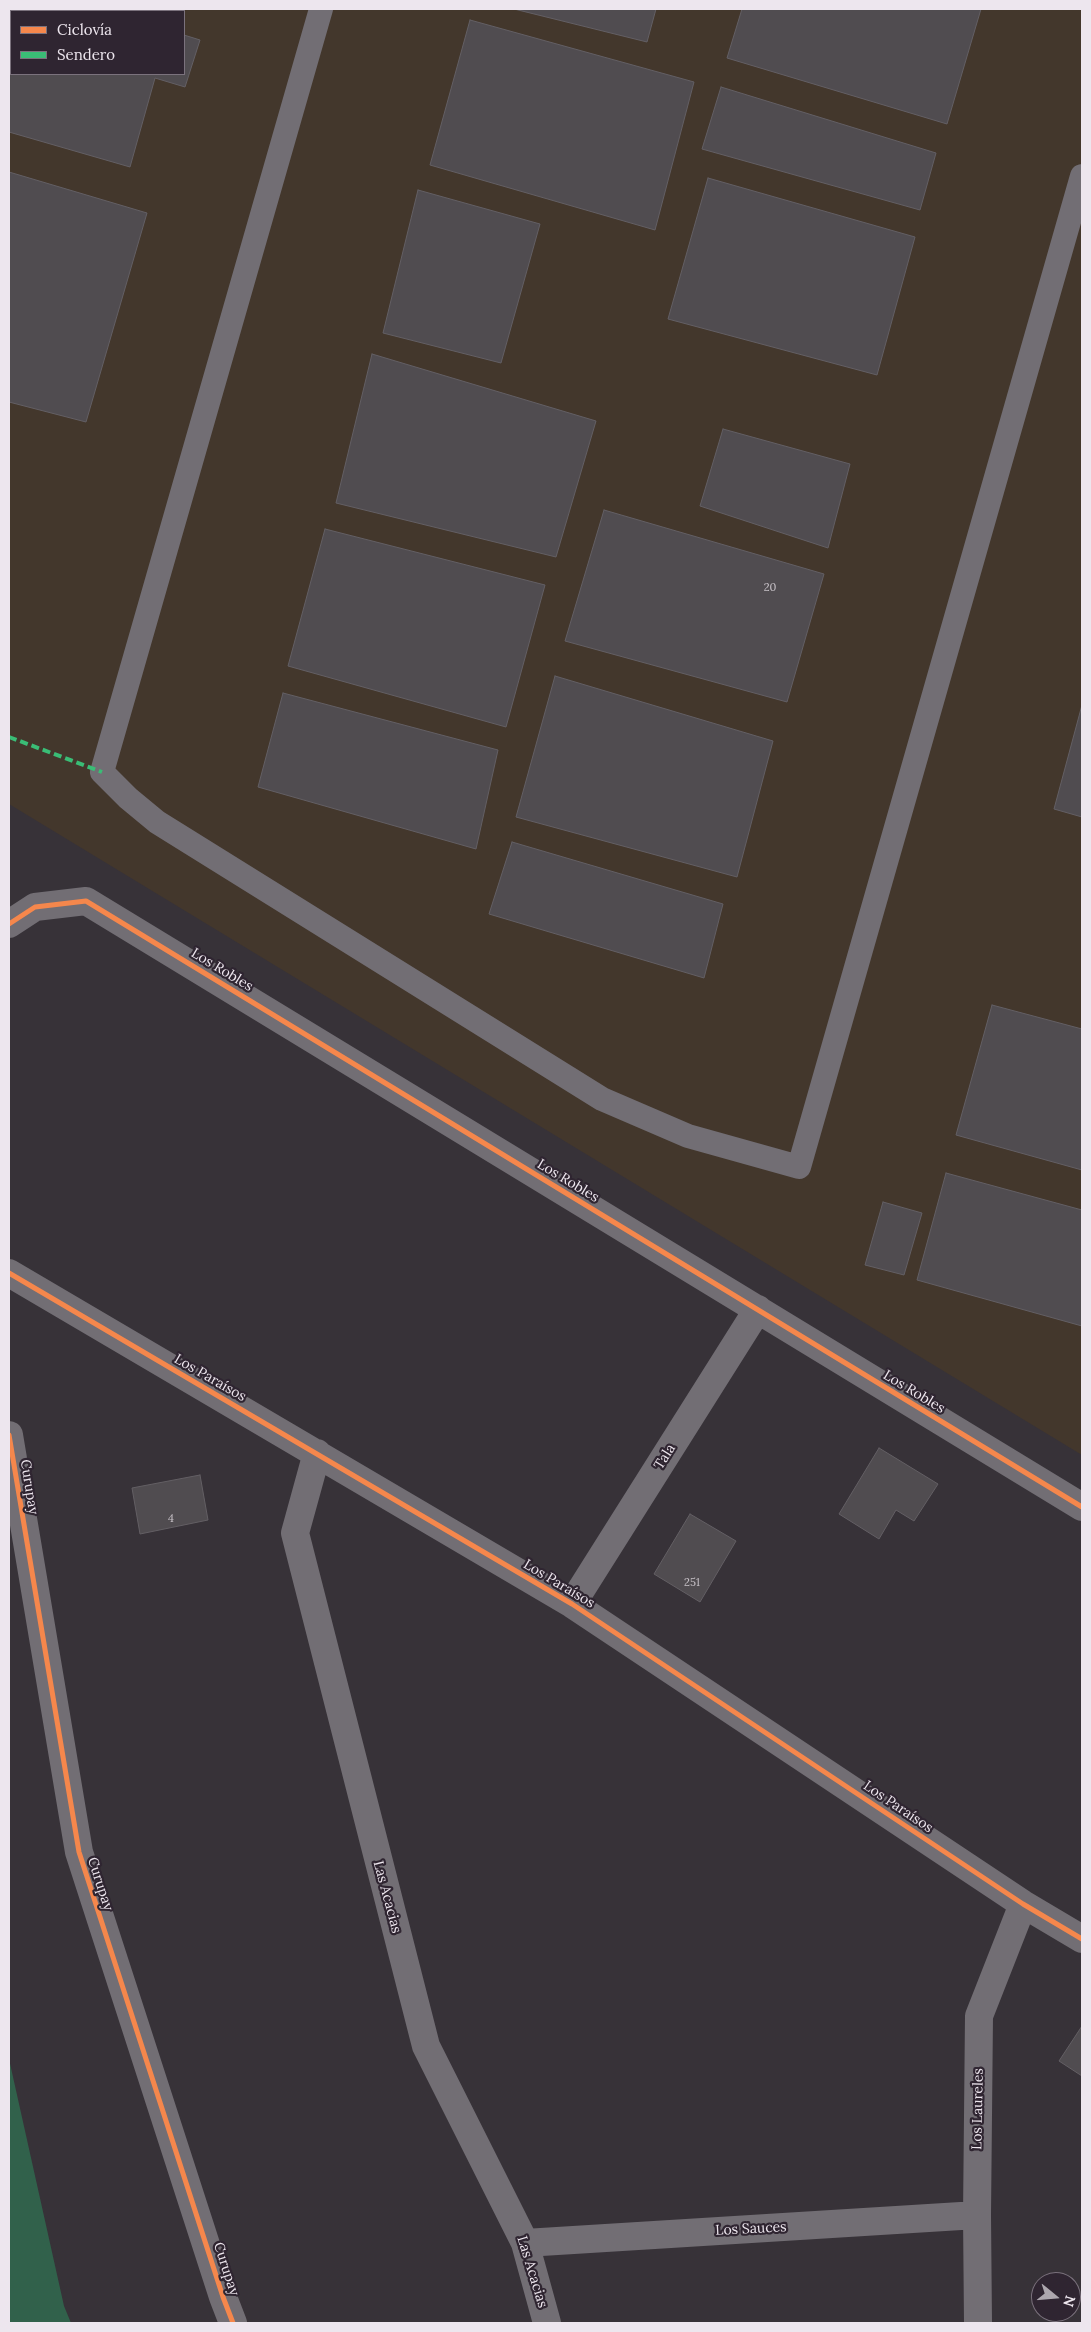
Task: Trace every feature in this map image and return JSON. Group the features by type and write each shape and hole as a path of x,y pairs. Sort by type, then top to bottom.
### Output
{"street":[{"name":"Los Robles","path":"9,924 35,907 86,901 1082,1507"},
{"name":"Los Paraísos","path":"9,1273 572,1604 1023,1904 1082,1939"},
{"name":"Tala","path":"572,1604 758,1310"},
{"name":"Curupay","path":"9,1435 78,1852 233,2323"},
{"name":"Las Acacias","path":"316,1453 295,1533 426,2046 525,2243 547,2323"},
{"name":"Los Laureles","path":"978,2323 979,2016 1023,1904"},
{"name":"Los Sauces","path":"525,2243 977,2215"}],"lane":[{"path":"320,9 102,772 128,798 157,822 602,1099 688,1136 799,1167 1082,176"}],"shaded area":[{"path":"9,9 1082,9 1082,1455 9,804"}],"green space":[{"path":"9,2059 64,2306 71,2323 9,2323"}],"building":[{"path":"9,9 94,10 10,10 10,75 185,75 185,35 200,40 185,87 155,78 130,167 9,132"},
{"path":"514,9 656,9 647,42"},
{"path":"742,9 981,9 947,124 727,58"},
{"path":"470,20 694,82 655,230 430,165"},
{"path":"721,87 936,153 920,210 702,149"},
{"path":"9,172 147,213 86,422 9,402"},
{"path":"708,178 915,237 877,375 668,319"},
{"path":"418,190 540,224 501,363 383,333"},
{"path":"372,354 596,421 556,557 336,503"},
{"path":"723,429 850,464 828,548 700,506"},
{"path":"604,510 824,574 787,702 565,641"},
{"path":"325,529 545,585 506,727 288,666"},
{"path":"555,676 773,741 737,877 516,817"},
{"path":"283,693 498,750 476,849 258,787"},
{"path":"1082,705 1082,817 1054,809"},
{"path":"512,842 723,904 704,978 489,914"},
{"path":"992,1005 1082,1029 1082,1170 956,1135"},
{"path":"946,1173 1082,1210 1082,1326 917,1280"},
{"path":"883,1202 922,1213 904,1275 865,1265"},
{"path":"879,1448 938,1484 914,1521 896,1510 879,1539 839,1514"},
{"path":"200,1475 208,1520 140,1534 132,1488"},
{"path":"690,1514 736,1541 700,1602 654,1574"},
{"path":"1082,2026 1082,2076 1059,2061"}],"marked path":[{"path":"9,737 102,772"}],"cycle path":[{"path":"9,924 35,907 86,901 1082,1507"},
{"path":"9,1273 572,1604 1023,1904 1082,1939"},
{"path":"9,1435 79,1852 233,2323"}]}
